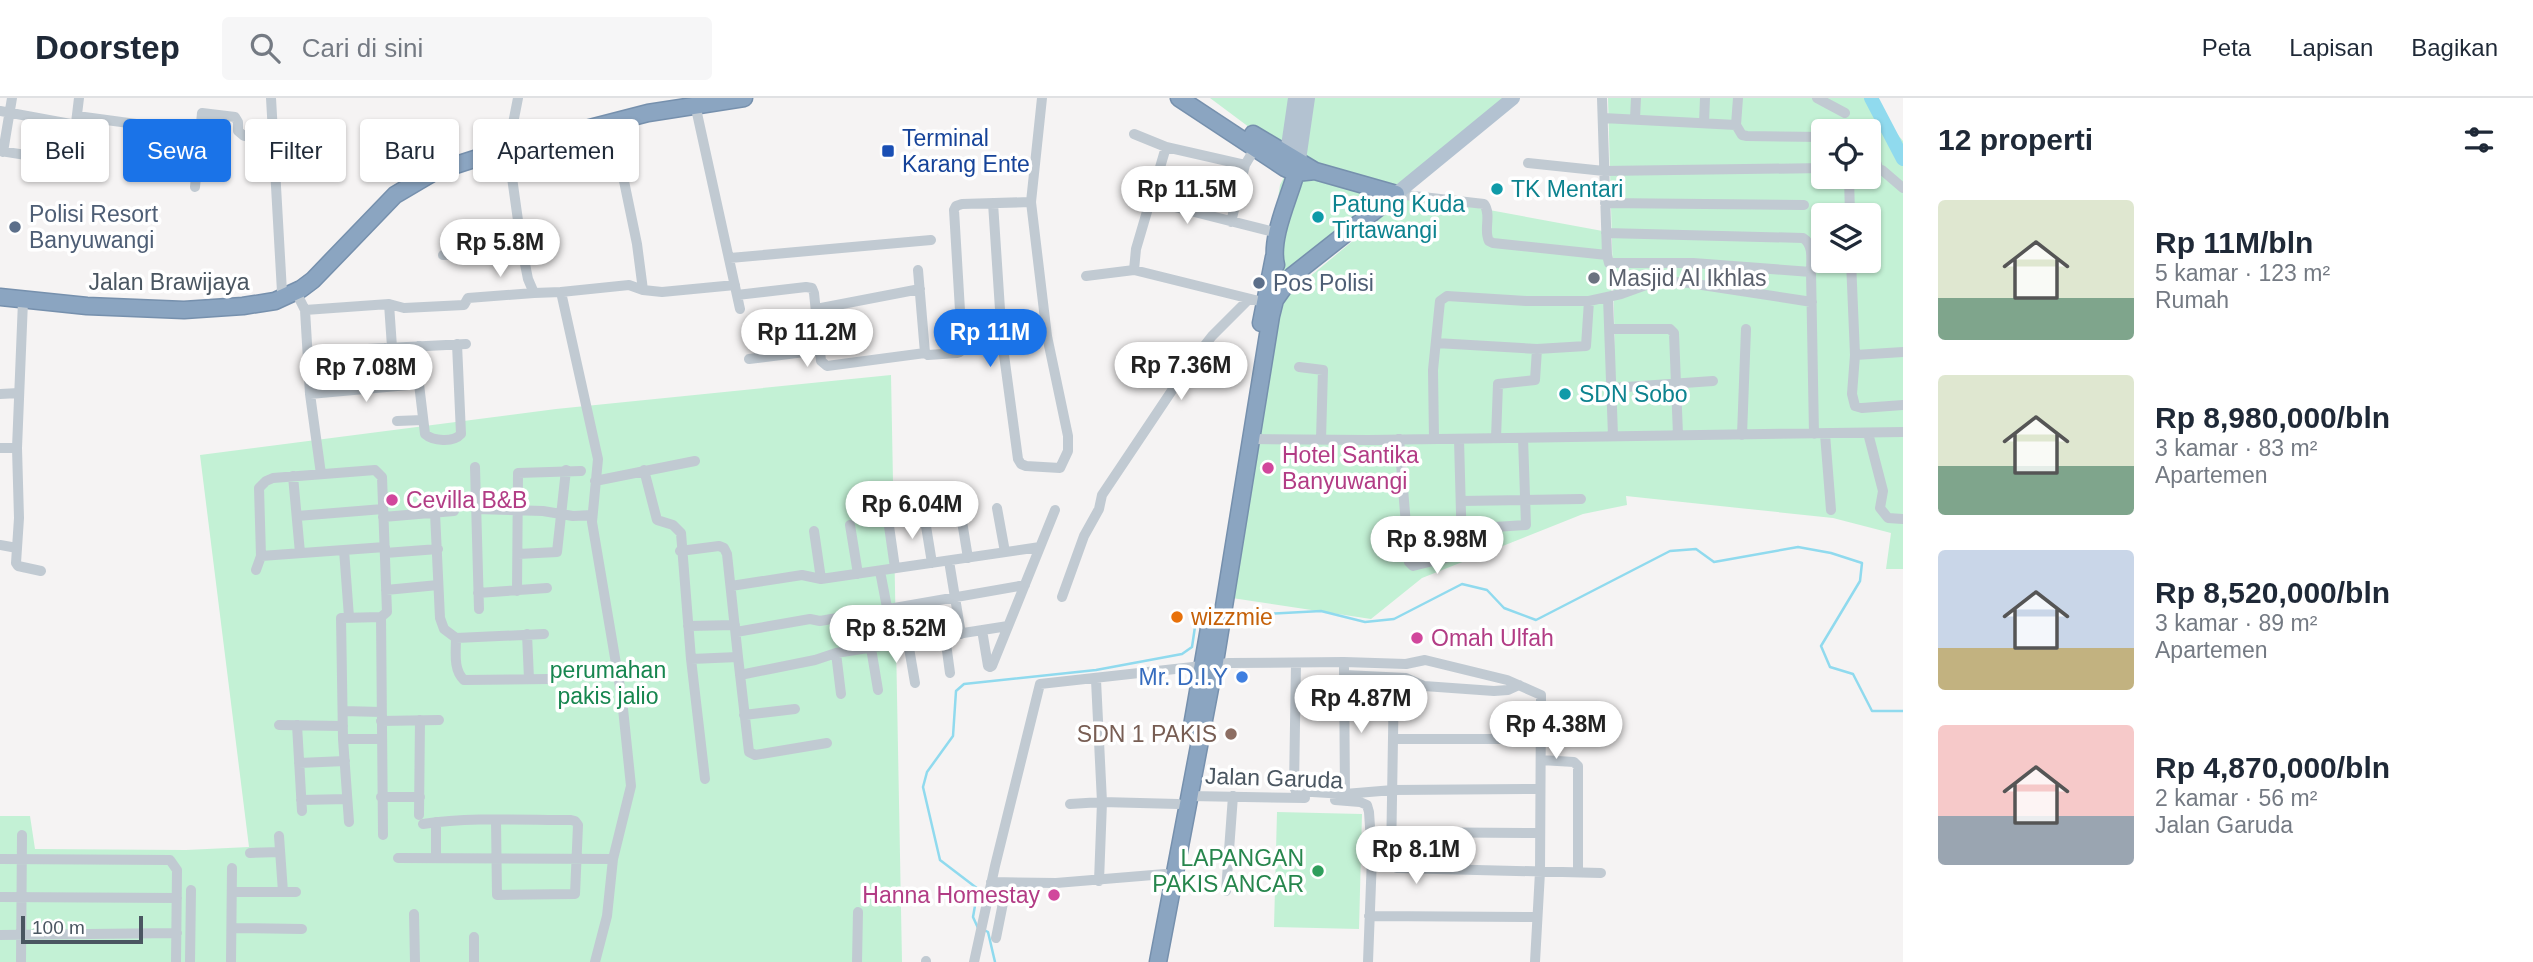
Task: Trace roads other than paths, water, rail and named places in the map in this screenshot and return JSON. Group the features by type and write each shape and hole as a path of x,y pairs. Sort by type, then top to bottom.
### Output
{"highway":[{"name":"Jalan Brawijaya","path":"620,119 695,101 744,98"},
{"path":"1180,98 1292,163 1396,194"},
{"path":"1199,98 1258,143"},
{"name":"Jalan Brawijaya","path":"624,119 695,101"},
{"name":"Jalan Brawijaya","path":"0,297 87,306 184,310 275,301 313,280 395,195 434,172 473,158"},
{"path":"1158,962 1221,587 1256,300 1274,257 1292,163"},
{"path":"1221,587 1252,439 1270,316 1275,300 1292,276 1396,194"},
{"path":"1274,257 1279,273 1286,277 1292,276"},
{"name":"Jalan Brawijaya","path":"0,288 79,297 168,301 256,298 289,292"},
{"path":"1148,962 1165,874 1184,800"}],"main road":[{"path":"1292,163 1295,98"},
{"path":"1292,163 1308,98"},
{"path":"1396,194 1513,98"}],"street":[{"path":"12,98 5,112 2,151 21,154"},
{"path":"76,119 79,98"},
{"path":"271,98 272,119"},
{"path":"514,119 519,98"},
{"path":"993,203 1002,340 1018,459 1026,466 1060,468 1069,444 1047,336 1031,202 1042,98"},
{"path":"1602,98 1608,259"},
{"path":"1635,119 1636,98"},
{"path":"1704,123 1705,98"},
{"path":"1738,98 1736,125 1742,135 1811,137"},
{"path":"1817,98 1845,113"},
{"path":"695,101 740,309"},
{"path":"5,112 60,119"},
{"path":"195,187 202,113 235,117 238,131 245,136"},
{"path":"1603,118 1736,125"},
{"path":"1135,134 1166,147 1245,165"},
{"path":"1231,222 1245,165 1258,143"},
{"path":"1134,270 1136,249 1166,147"},
{"path":"1528,163 1604,171 1811,168"},
{"path":"1881,172 1903,188"},
{"path":"278,182 289,292 305,310 310,394 320,466"},
{"path":"513,182 528,279 534,293"},
{"path":"624,182 643,290"},
{"path":"1396,194 1484,204 1488,210 1486,235 1489,242 1493,243 1608,259 1811,272"},
{"path":"1151,201 1278,233"},
{"path":"305,310 390,304 404,308 456,306 464,305 468,298 629,285 662,292 806,287 812,288 814,293 822,365 925,353 957,353 960,352 961,344 954,211 956,206 1031,202"},
{"path":"1605,203 1804,205"},
{"path":"1606,233 1802,239 1808,242 1811,248"},
{"path":"730,258 931,240"},
{"path":"443,255 523,249"},
{"path":"918,270 925,353"},
{"path":"1086,276 1134,270 1256,300"},
{"path":"1811,273 1820,434 1831,510"},
{"path":"1852,273 1855,355 1852,394 1855,406 1862,408 1903,405"},
{"path":"1434,439 1433,370 1440,301 1447,296 1526,301 1589,301 1657,281 1689,283 1812,302"},
{"path":"816,309 920,289"},
{"path":"561,292 598,459 592,515 622,699 631,776 630,796 613,859 605,922 595,962"},
{"path":"1608,297 1613,436"},
{"path":"1062,597 1102,495 1165,398 1212,335 1256,300"},
{"path":"23,301 17,448 17,565 41,571"},
{"path":"1436,343 1537,349 1586,346 1589,301"},
{"path":"387,387 390,304"},
{"path":"1610,329 1671,329 1675,337 1678,435"},
{"path":"1742,435 1746,329"},
{"path":"961,344 1047,336"},
{"path":"308,352 389,348 419,346 461,344 460,437 452,440 429,438 425,434 419,384 419,346"},
{"path":"1496,438 1497,384 1535,380 1537,349"},
{"path":"749,359 820,351"},
{"path":"1855,355 1903,352"},
{"path":"1299,367 1323,370 1321,439"},
{"path":"1612,388 1713,381"},
{"path":"310,394 419,384"},
{"path":"0,394 19,393"},
{"path":"397,421 423,420"},
{"path":"1252,439 1459,439 1903,432"},
{"path":"1868,433 1883,491 1880,508 1888,518 1903,519"},
{"path":"1463,529 1524,526 1527,523 1523,438"},
{"path":"1399,439 1409,563 1413,566 1460,553 1463,529 1459,439"},
{"path":"0,448 17,448"},
{"path":"595,481 695,461"},
{"path":"256,570 261,556 259,488 266,481 293,476 320,466 375,470 382,477 387,612 381,617 341,618 343,726 349,822"},
{"path":"475,467 479,610"},
{"path":"517,554 555,554 566,515 566,470"},
{"path":"645,470 657,520 678,528 681,533 680,551 705,779"},
{"path":"517,591 518,474 581,471"},
{"path":"293,476 300,553"},
{"path":"1461,501 1581,499"},
{"path":"997,508 1005,552"},
{"path":"477,509 592,515"},
{"path":"960,509 968,558"},
{"path":"982,630 990,667 1055,510"},
{"path":"297,516 454,511"},
{"path":"435,513 442,623 449,634 456,638 544,634"},
{"path":"924,514 932,563"},
{"path":"888,519 895,569"},
{"path":"850,525 858,574"},
{"path":"814,531 821,579"},
{"path":"0,545 17,548"},
{"path":"680,551 719,546 724,548 727,554 749,752 751,754 827,743"},
{"path":"731,586 802,575 821,579 1040,547"},
{"path":"261,556 344,550 438,549"},
{"path":"344,550 349,617"},
{"path":"948,561 961,634"},
{"path":"880,571 894,644"},
{"path":"688,626 735,628 887,609 1025,585"},
{"path":"386,590 438,586"},
{"path":"478,593 547,589"},
{"path":"381,617 383,835"},
{"path":"740,675 815,660 836,653 1008,626"},
{"path":"527,635 529,679"},
{"path":"944,636 950,673"},
{"path":"456,638 457,669 464,680 548,679"},
{"path":"908,642 915,683"},
{"path":"871,648 878,690"},
{"path":"836,653 841,694"},
{"path":"691,659 738,657"},
{"path":"974,962 1040,685 1209,664 1406,664 1425,660 1507,680 1541,695 1540,872 1535,962"},
{"path":"1344,662 1345,794"},
{"path":"1296,663 1296,791 1345,794 1393,790 1540,789"},
{"path":"1427,686 1439,677 1439,671 1433,663"},
{"path":"1345,675 1406,678 1420,686 1494,691 1508,690 1519,685"},
{"path":"1394,677 1393,864 1401,870 1601,873"},
{"path":"1096,680 1102,802 1099,881"},
{"path":"744,715 794,709"},
{"path":"343,712 439,720"},
{"path":"419,720 421,820 575,821 585,858 575,894 500,896 496,893 496,821"},
{"path":"279,725 343,726"},
{"path":"297,725 301,805 347,799"},
{"path":"344,739 381,739"},
{"path":"1393,739 1541,739"},
{"path":"1541,760 1574,762 1578,766 1578,872"},
{"path":"299,763 345,761"},
{"path":"1226,891 1233,796"},
{"name":"Jalan Garuda","path":"1070,804 1233,796 1360,802 1367,805 1372,857 1368,962"},
{"path":"382,797 420,797"},
{"path":"436,822 436,858"},
{"path":"1392,832 1540,833"},
{"path":"21,962 22,835"},
{"path":"279,836 283,892"},
{"path":"250,853 280,852"},
{"path":"398,858 613,859"},
{"path":"0,859 170,860 177,870 176,962"},
{"path":"231,962 232,867"},
{"path":"992,882 1099,881 1165,874"},
{"path":"996,938 1007,883"},
{"path":"190,962 191,890"},
{"path":"232,892 296,892"},
{"path":"0,897 177,898"},
{"path":"857,962 858,912"},
{"path":"414,914 415,962"},
{"path":"1370,916 1537,917"},
{"path":"232,928 302,929"},
{"path":"0,935 177,933"},
{"path":"474,937 474,962"}],"waterway":[{"path":"1871,98 1903,159"},
{"path":"1227,616 1321,611 1365,622 1394,619 1462,584 1487,590 1504,608 1536,620 1670,551 1696,549 1714,562 1798,547 1831,553 1862,563 1860,581 1821,646 1830,667 1853,674 1872,711 1903,711"},
{"path":"978,928 973,917 978,889 940,860 923,787 927,772 953,736 956,691 964,684 1096,670 1182,654 1192,647 1196,620 1203,619"},
{"path":"984,930 988,932 995,962"}],"place":[{"name":"Terminal Karang Ente","path":"888,151"},
{"name":"TK Mentari","path":"1497,189"},
{"name":"Patung Kuda Tirtawangi","path":"1318,217"},
{"name":"Polisi Resort Banyuwangi","path":"15,227"},
{"name":"Masjid Al Ikhlas","path":"1594,278"},
{"name":"Pos Polisi","path":"1259,283"},
{"name":"SDN Sobo","path":"1565,394"},
{"name":"Hotel Santika Banyuwangi","path":"1268,468"},
{"name":"Cevilla B&B","path":"392,500"},
{"name":"wizzmie","path":"1177,617"},
{"name":"Omah Ulfah","path":"1417,638"},
{"name":"Mr. D.I.Y","path":"1242,677"},
{"name":"SDN 1 PAKIS","path":"1231,734"},
{"name":"LAPANGAN PAKIS ANCAR","path":"1318,871"},
{"name":"Hanna Homestay","path":"1054,895"}],"park label":[{"name":"perumahan pakis jalio","path":"608,683"}]}
